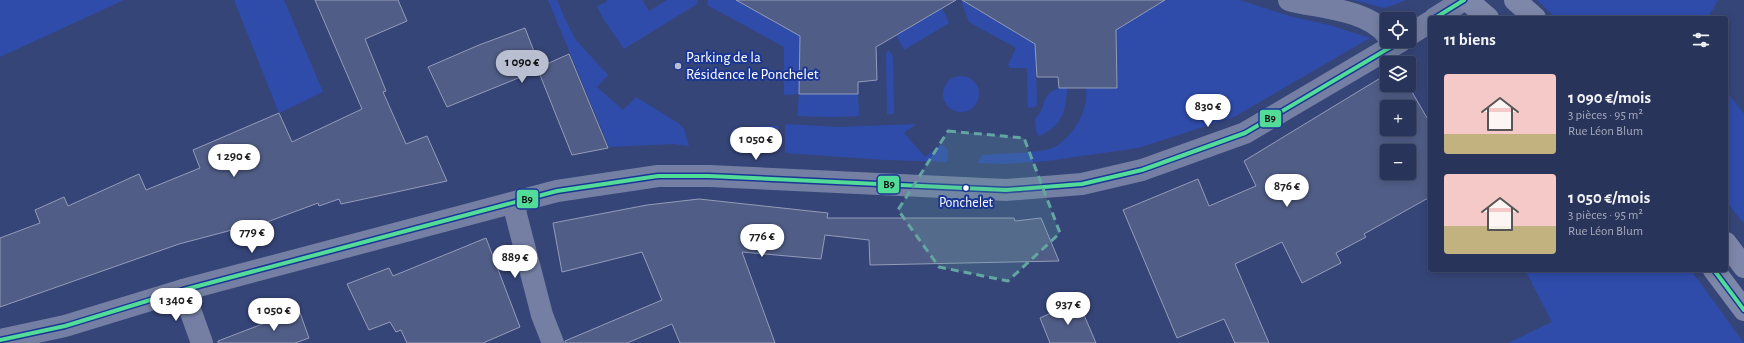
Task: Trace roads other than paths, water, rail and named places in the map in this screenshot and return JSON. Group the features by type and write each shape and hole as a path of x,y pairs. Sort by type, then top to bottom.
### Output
{"main road":[{"path":"1467,0 1486,16"},
{"path":"1728,246 1744,267"},
{"path":"1716,272 1744,310"}],"street":[{"path":"1289,0 1333,9 1361,18 1380,27"},
{"path":"1438,16 1464,0"},
{"path":"1416,29 1428,23"},
{"path":"0,340 65,326 183,290 557,191 658,176 709,176 1006,190 1082,184 1142,170 1245,133 1383,48"},
{"path":"513,202 542,315 553,343"},
{"path":"183,290 202,343"}],"place":[{"name":"Parking de la Résidence le Ponchelet","path":"678,66"},
{"name":"Ponchelet","path":"966,188"}]}
